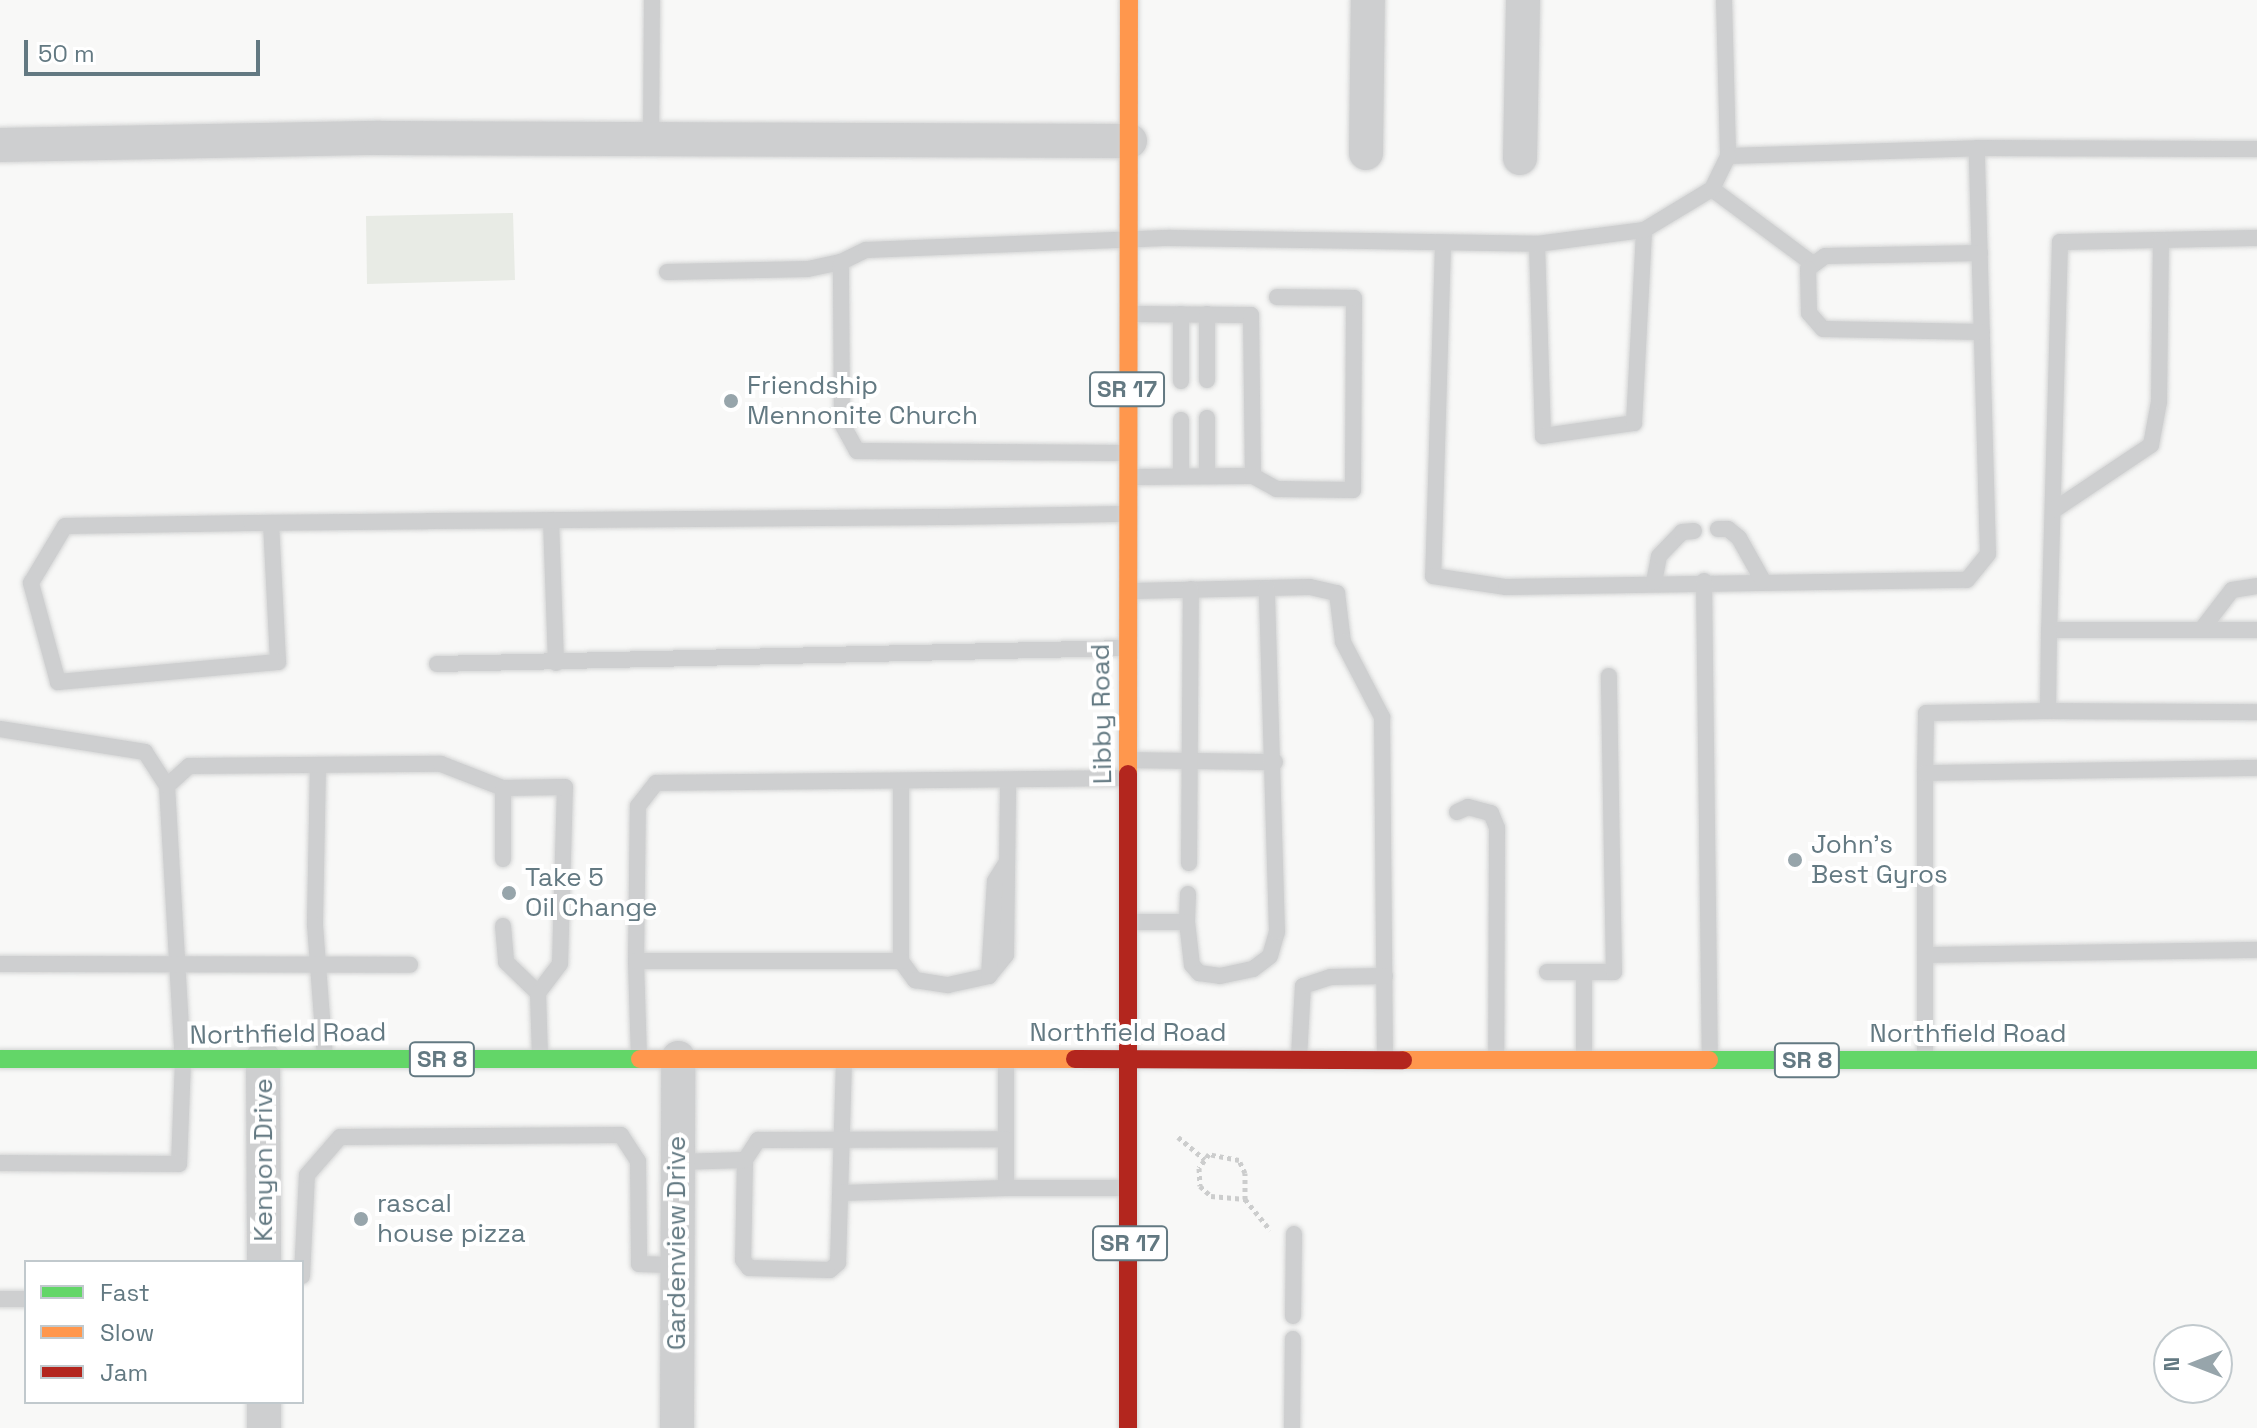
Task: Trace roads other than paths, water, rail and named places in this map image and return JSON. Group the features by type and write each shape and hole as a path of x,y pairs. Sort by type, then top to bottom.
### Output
{"main road":[{"name":"Libby Road","path":"1128,1428 1132,1058 1126,477 1129,0"},
{"name":"Northfield Road","path":"0,1059 2257,1060"}],"street":[{"path":"1366,153 1368,0"},
{"path":"1520,158 1523,0"},
{"path":"0,145 651,139 1130,141"},
{"name":"Kenyon Drive","path":"263,1058 264,1260"},
{"name":"Gardenview Drive","path":"677,1428 678,1058"},
{"path":"264,1404 264,1428"}],"lane":[{"path":"651,139 652,0"},
{"path":"667,272 808,269 841,262 866,250 1129,241 1537,244 1644,230 1712,189 1728,156 1724,0"},
{"path":"1728,156 1977,148 2257,149"},
{"path":"1443,245 1433,576 1506,587 1704,581 1967,580 1988,554 1977,148"},
{"path":"1712,189 1813,264"},
{"path":"1537,244 1543,436 1634,423 1644,230"},
{"path":"2048,711 2060,242 2257,238"},
{"path":"2054,510 2151,445 2159,402 2161,240"},
{"path":"1813,264 1825,256 1980,253"},
{"path":"841,262 842,424 857,451 1127,453"},
{"path":"1813,264 1809,313 1817,327 1982,332"},
{"path":"1126,477 1253,476 1276,489 1353,490 1354,298 1277,297"},
{"path":"1128,314 1251,315 1253,476"},
{"path":"1181,314 1181,381"},
{"path":"1207,314 1207,380"},
{"path":"1207,418 1207,476"},
{"path":"1181,420 1181,476"},
{"path":"271,523 278,662 58,682 31,583 65,526 271,523 1127,514"},
{"path":"551,520 556,663"},
{"path":"1718,529 1728,529 1739,538 1763,581"},
{"path":"1654,582 1659,556 1682,532 1694,531"},
{"path":"1704,581 1710,1059"},
{"path":"2202,629 2232,590 2257,586"},
{"path":"1188,894 1189,954 1199,973 1235,974 1270,956 1277,932 1275,762 1267,588"},
{"path":"1127,591 1325,588 1337,593 1343,642 1382,717 1385,1059"},
{"path":"1189,863 1191,589"},
{"path":"2049,630 2257,630"},
{"path":"437,664 1128,648"},
{"path":"1547,972 1614,972 1609,676"},
{"path":"1925,1060 1926,713 2257,712"},
{"path":"0,729 145,752 167,786 183,1061 179,1164 0,1163"},
{"path":"639,1058 636,961 638,806 656,783 1008,783 1191,760 1275,762"},
{"path":"167,786 189,766 441,764 503,788 565,787 560,964 538,993 540,1059"},
{"path":"318,765 315,925 321,963 325,1058"},
{"path":"1925,773 2257,768"},
{"path":"901,783 901,961 915,980 948,985 989,976 1006,955 1008,783"},
{"path":"503,788 503,859"},
{"path":"1457,812 1468,807 1491,813 1497,828 1496,1060"},
{"path":"1129,922 1187,922"},
{"path":"503,926 506,962 538,993"},
{"path":"1925,955 2257,950"},
{"path":"0,964 177,961 410,965"},
{"path":"636,961 901,961"},
{"path":"1584,972 1584,1058"},
{"path":"1299,1059 1303,986 1330,977 1385,976"},
{"path":"845,1058 842,1139 841,1193 838,1263 830,1270 749,1268 743,1260 745,1160 758,1140 842,1139 1006,1139"},
{"path":"1006,1058 1006,1188"},
{"path":"303,1260 307,1175 340,1137 621,1135 638,1161 639,1264 677,1265"},
{"path":"677,1162 745,1160"},
{"path":"841,1193 1131,1188"},
{"path":"1293,1316 1294,1234"},
{"path":"0,1299 24,1299"},
{"path":"1292,1428 1293,1339"}],"place":[{"name":"Friendship Mennonite Church","path":"731,401"},
{"name":"John's Best Gyros","path":"1795,860"},
{"name":"Take 5 Oil Change","path":"509,893"},
{"name":"rascal house pizza","path":"361,1219"}]}
